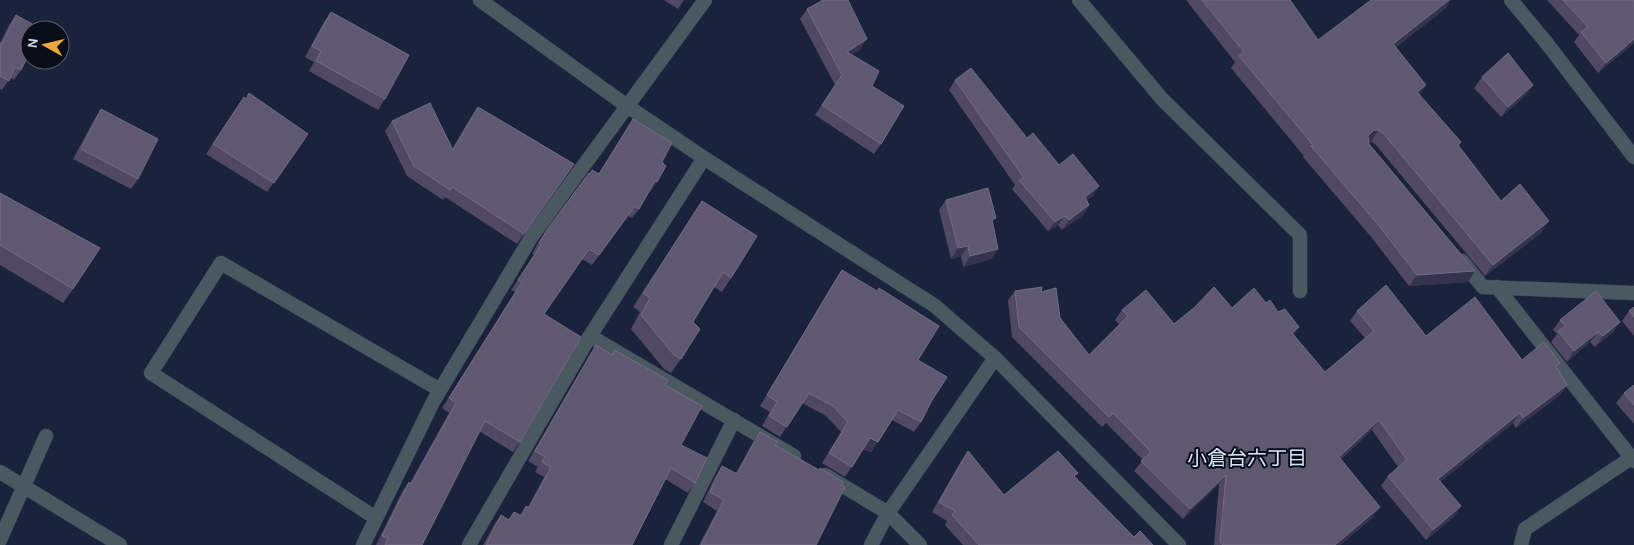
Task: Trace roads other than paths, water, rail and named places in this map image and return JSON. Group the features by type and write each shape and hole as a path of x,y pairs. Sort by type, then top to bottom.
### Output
{"street":[{"path":"480,0 626,106 935,306 995,358 1179,545"},
{"path":"363,545 440,390 532,236 706,0"},
{"path":"1080,0 1162,99 1300,235 1300,291"},
{"path":"1511,0 1634,157"},
{"path":"469,545 590,336 704,158"},
{"path":"1451,249 1483,287 1634,293"},
{"path":"376,518 151,373 221,263 440,390"},
{"path":"1497,287 1633,460 1525,529 1521,545"},
{"path":"590,336 888,513 920,545"},
{"path":"871,545 888,513 995,358"},
{"path":"671,545 734,420"},
{"path":"0,540 46,436"},
{"path":"0,472 120,545"}],"district":[{"name":"小倉台六丁目","path":"1247,458"}]}
